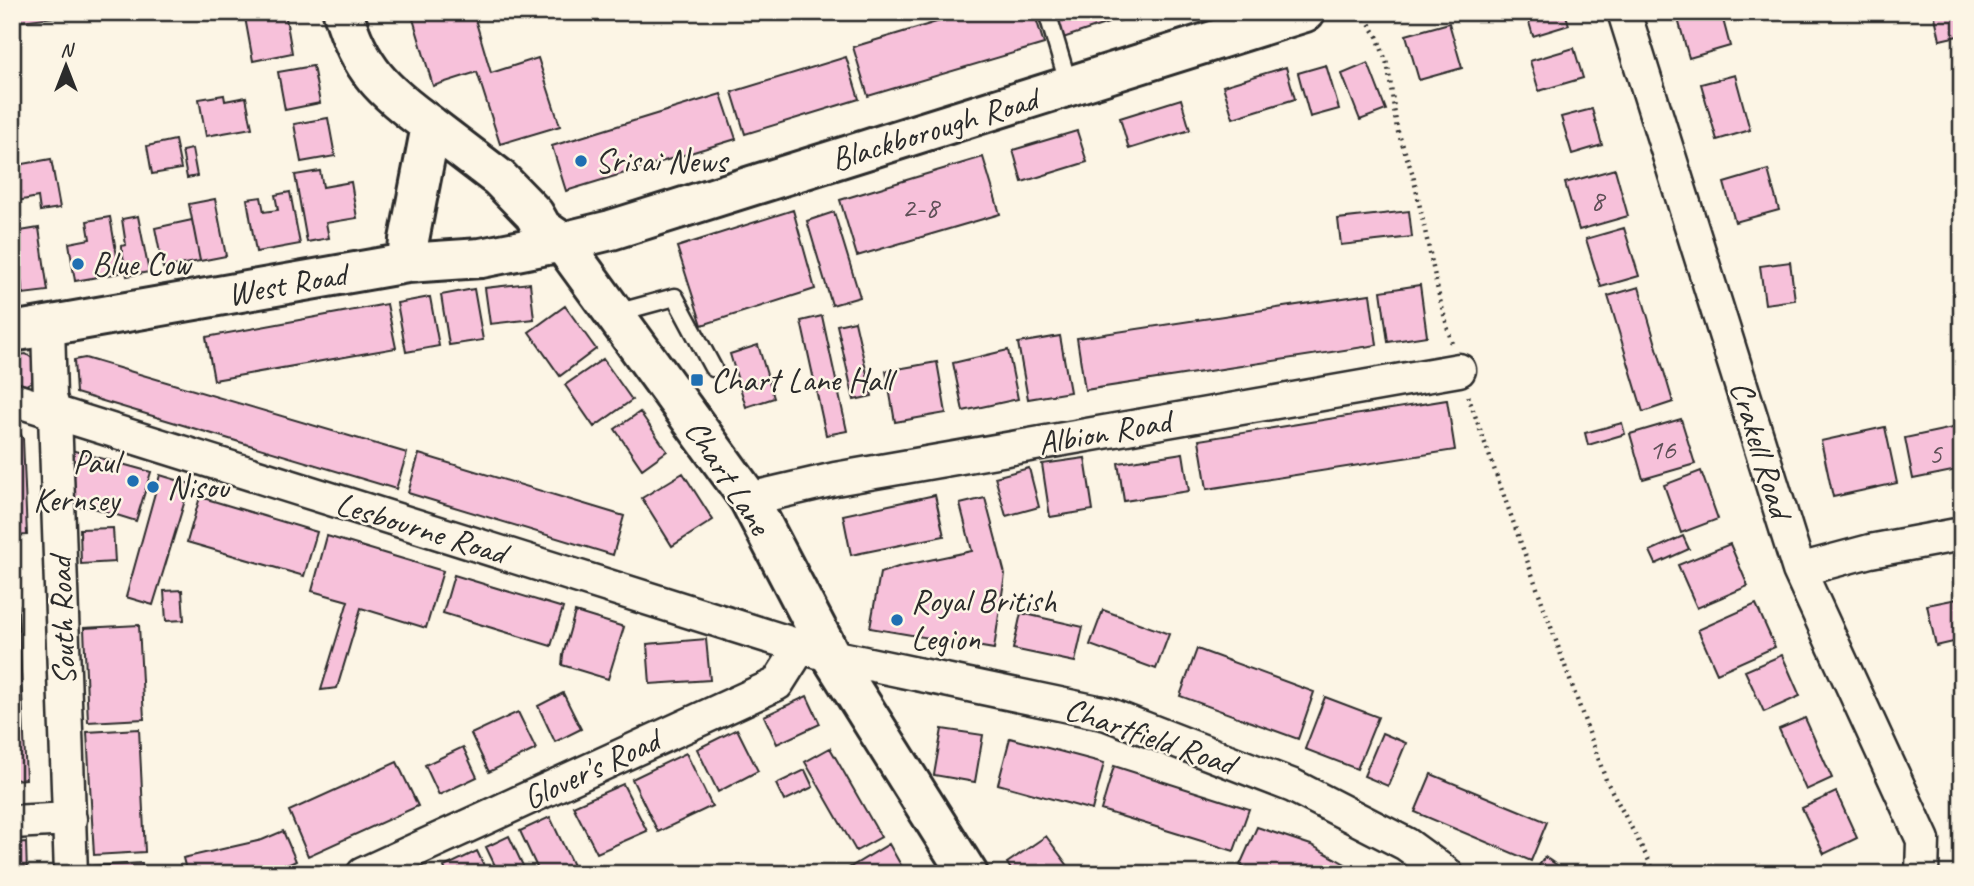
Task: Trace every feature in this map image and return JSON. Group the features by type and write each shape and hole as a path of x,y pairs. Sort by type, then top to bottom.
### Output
{"main road":[{"name":"Chart Lane","path":"343,12 351,42 375,79 398,103 499,178 534,214 542,228 562,242 749,499 816,651 968,874"},
{"name":"Blackborough Road","path":"562,242 624,226 1304,12"},
{"path":"407,263 431,126"},
{"name":"West Road","path":"30,329 407,263 481,258 562,242"}],"street":[{"name":"Crakell Road","path":"1624,12 1799,570 1923,841 1922,874"},
{"name":"South Road","path":"30,329 55,414 71,874"},
{"name":"Albion Road","path":"749,499 835,479 1459,370"},
{"name":"Lesbourne Road","path":"12,399 816,651"},
{"path":"1799,570 1870,551 1962,534"},
{"name":"Glover's Road","path":"363,874 777,684 816,651"},
{"name":"Chartfield Road","path":"816,651 1107,714 1293,786 1406,844 1447,874"},
{"path":"12,822 70,819"}],"lane":[{"path":"1047,12 1069,86"},
{"path":"614,314 675,297 713,368"}],"path":[{"path":"1362,12 1377,36 1388,67 1397,129 1413,175 1440,300 1459,370 1606,780 1656,874"}],"building":[{"path":"12,12 97,12 12,22"},
{"path":"244,12 285,12 292,53 253,61"},
{"path":"411,12 473,12 491,73 538,58 560,126 500,144 477,72 433,86"},
{"path":"970,12 1034,12 1044,44 868,96 853,47"},
{"path":"1052,12 1105,12 1108,23 1060,39"},
{"path":"1116,12 1148,12 1119,21"},
{"path":"1526,12 1565,12 1569,25 1533,36"},
{"path":"1676,12 1721,12 1730,46 1689,58"},
{"path":"1934,12 1962,12 1962,35 1940,40"},
{"path":"1449,23 1462,68 1419,80 1406,35"},
{"path":"1574,48 1583,78 1539,91 1530,61"},
{"path":"846,57 859,99 745,134 732,92"},
{"path":"1368,63 1386,110 1360,120 1342,74"},
{"path":"1326,65 1339,109 1310,117 1298,73"},
{"path":"313,66 320,103 285,110 278,72"},
{"path":"1286,67 1295,99 1233,118 1223,86"},
{"path":"1735,75 1750,130 1717,140 1701,84"},
{"path":"721,94 736,139 566,191 552,146"},
{"path":"224,95 225,101 246,97 252,128 206,136 199,99"},
{"path":"1181,99 1190,130 1129,149 1120,118"},
{"path":"1592,109 1602,145 1572,154 1561,117"},
{"path":"328,118 335,156 301,162 294,124"},
{"path":"1077,131 1087,162 1022,182 1013,150"},
{"path":"175,140 181,169 152,174 147,146"},
{"path":"192,149 197,176 187,178 182,151"},
{"path":"983,157 1000,214 857,256 840,200"},
{"path":"51,159 60,208 40,211 38,197 12,202 12,166"},
{"path":"1615,169 1628,216 1579,230 1565,183"},
{"path":"1768,170 1779,210 1735,222 1724,183"},
{"path":"320,171 323,187 351,182 357,218 326,223 329,238 307,242 295,175"},
{"path":"290,192 300,244 256,252 247,199 261,197 264,212 278,210 275,195"},
{"path":"215,199 226,256 200,261 189,204"},
{"path":"793,210 815,289 702,325 677,247"},
{"path":"1409,211 1412,237 1341,245 1338,219"},
{"path":"834,212 860,297 832,305 807,221"},
{"path":"138,216 149,272 127,276 121,246 126,245 122,219"},
{"path":"110,217 120,273 75,281 69,243 90,239 87,221"},
{"path":"192,220 200,261 163,268 155,228"},
{"path":"39,228 48,291 23,294 14,232"},
{"path":"1624,228 1639,276 1601,287 1586,239"},
{"path":"1790,262 1795,300 1765,304 1760,266"},
{"path":"530,283 534,319 490,324 485,288"},
{"path":"1420,285 1427,336 1388,342 1381,291"},
{"path":"1639,287 1673,402 1643,412 1608,296"},
{"path":"474,289 483,340 449,345 441,295"},
{"path":"1370,294 1377,345 1085,390 1077,338"},
{"path":"430,297 439,346 406,352 397,303"},
{"path":"387,304 396,348 214,380 206,337"},
{"path":"565,306 596,349 560,376 529,332"},
{"path":"822,316 847,431 826,435 801,321"},
{"path":"855,321 872,396 854,400 837,325"},
{"path":"1060,336 1070,392 1028,399 1018,343"},
{"path":"758,345 774,398 746,407 730,354"},
{"path":"1008,350 1018,399 963,411 953,363"},
{"path":"26,354 32,358 33,381 26,385 12,381 12,356"},
{"path":"85,358 407,453 396,489 76,393 74,360"},
{"path":"603,359 632,400 594,427 565,385"},
{"path":"937,362 946,413 895,422 886,371"},
{"path":"1447,400 1455,450 1207,489 1199,440"},
{"path":"640,412 667,451 642,469 615,429"},
{"path":"1681,419 1695,464 1643,479 1630,434"},
{"path":"1622,423 1625,434 1588,445 1585,433"},
{"path":"1962,426 1962,469 1913,479 1905,438"},
{"path":"1885,427 1897,483 1833,497 1821,441"},
{"path":"12,429 19,431 23,439 27,535 12,536"},
{"path":"71,450 151,472 136,521 91,507 73,507"},
{"path":"1183,453 1189,491 1124,501 1118,463"},
{"path":"419,454 624,516 613,555 408,493"},
{"path":"1085,458 1093,510 1050,517 1042,464"},
{"path":"1029,468 1039,507 1006,516 995,477"},
{"path":"1701,471 1718,519 1681,533 1664,485"},
{"path":"683,473 713,520 672,546 642,498"},
{"path":"160,475 190,484 153,605 126,597"},
{"path":"935,495 944,536 851,555 843,515"},
{"path":"200,497 317,532 304,576 187,542"},
{"path":"985,498 1005,574 994,649 870,628 880,573 972,551 960,504"},
{"path":"113,528 115,562 81,564 80,529"},
{"path":"327,536 443,571 426,628 361,608 337,688 321,690 348,601 312,591"},
{"path":"1683,536 1689,549 1656,564 1650,551"},
{"path":"1730,544 1748,586 1697,608 1678,565"},
{"path":"454,575 563,608 551,646 443,613"},
{"path":"182,590 184,620 166,621 164,591"},
{"path":"1962,598 1962,640 1936,646 1927,605"},
{"path":"1756,604 1775,647 1717,673 1698,630"},
{"path":"12,605 18,605 26,779 12,780"},
{"path":"1103,610 1169,634 1156,669 1090,645"},
{"path":"575,612 624,627 608,679 562,665"},
{"path":"1021,613 1083,627 1075,662 1013,649"},
{"path":"139,625 144,719 88,722 84,628"},
{"path":"706,639 710,680 650,684 647,644"},
{"path":"1197,649 1314,692 1298,739 1180,696"},
{"path":"1782,655 1800,696 1764,712 1745,671"},
{"path":"563,693 581,729 555,742 538,706"},
{"path":"807,696 820,724 777,744 764,716"},
{"path":"1325,697 1378,717 1357,769 1305,749"},
{"path":"518,712 536,749 489,772 471,734"},
{"path":"1805,718 1832,778 1806,790 1779,729"},
{"path":"139,729 145,852 94,855 87,732"},
{"path":"737,729 758,771 718,792 697,749"},
{"path":"942,729 983,735 975,782 934,775"},
{"path":"1382,733 1406,743 1388,786 1364,776"},
{"path":"1010,738 1104,763 1092,810 998,784"},
{"path":"463,747 477,777 439,795 425,765"},
{"path":"830,748 881,837 856,851 805,762"},
{"path":"686,753 712,806 658,832 632,779"},
{"path":"397,762 418,806 308,856 289,811"},
{"path":"1114,766 1249,809 1234,851 1101,810"},
{"path":"805,770 813,787 784,801 776,784"},
{"path":"1431,774 1547,822 1531,861 1415,812"},
{"path":"623,784 647,831 597,853 573,806"},
{"path":"1836,792 1857,838 1824,854 1802,808"},
{"path":"550,817 577,874 540,874 520,831"},
{"path":"1257,827 1311,845 1363,874 1260,874 1240,865"},
{"path":"283,831 296,861 275,871 265,874 187,874 183,858 262,840"},
{"path":"509,836 525,870 518,874 499,874 486,847"},
{"path":"1046,836 1074,874 1014,874 1007,863"},
{"path":"26,842 27,874 12,874 12,843"},
{"path":"889,844 906,874 839,874"},
{"path":"477,851 488,874 447,874 444,867"},
{"path":"1545,857 1570,874 1533,874"},
{"path":"142,863 143,874 93,874 93,866"}],"place":[{"name":"Srisai News","path":"581,161"},
{"name":"Blue Cow","path":"78,264"},
{"name":"Chart Lane Hall","path":"697,380"},
{"name":"Paul Kernsey","path":"133,481"},
{"name":"Nisou","path":"153,487"},
{"name":"Royal British Legion","path":"897,620"}]}
